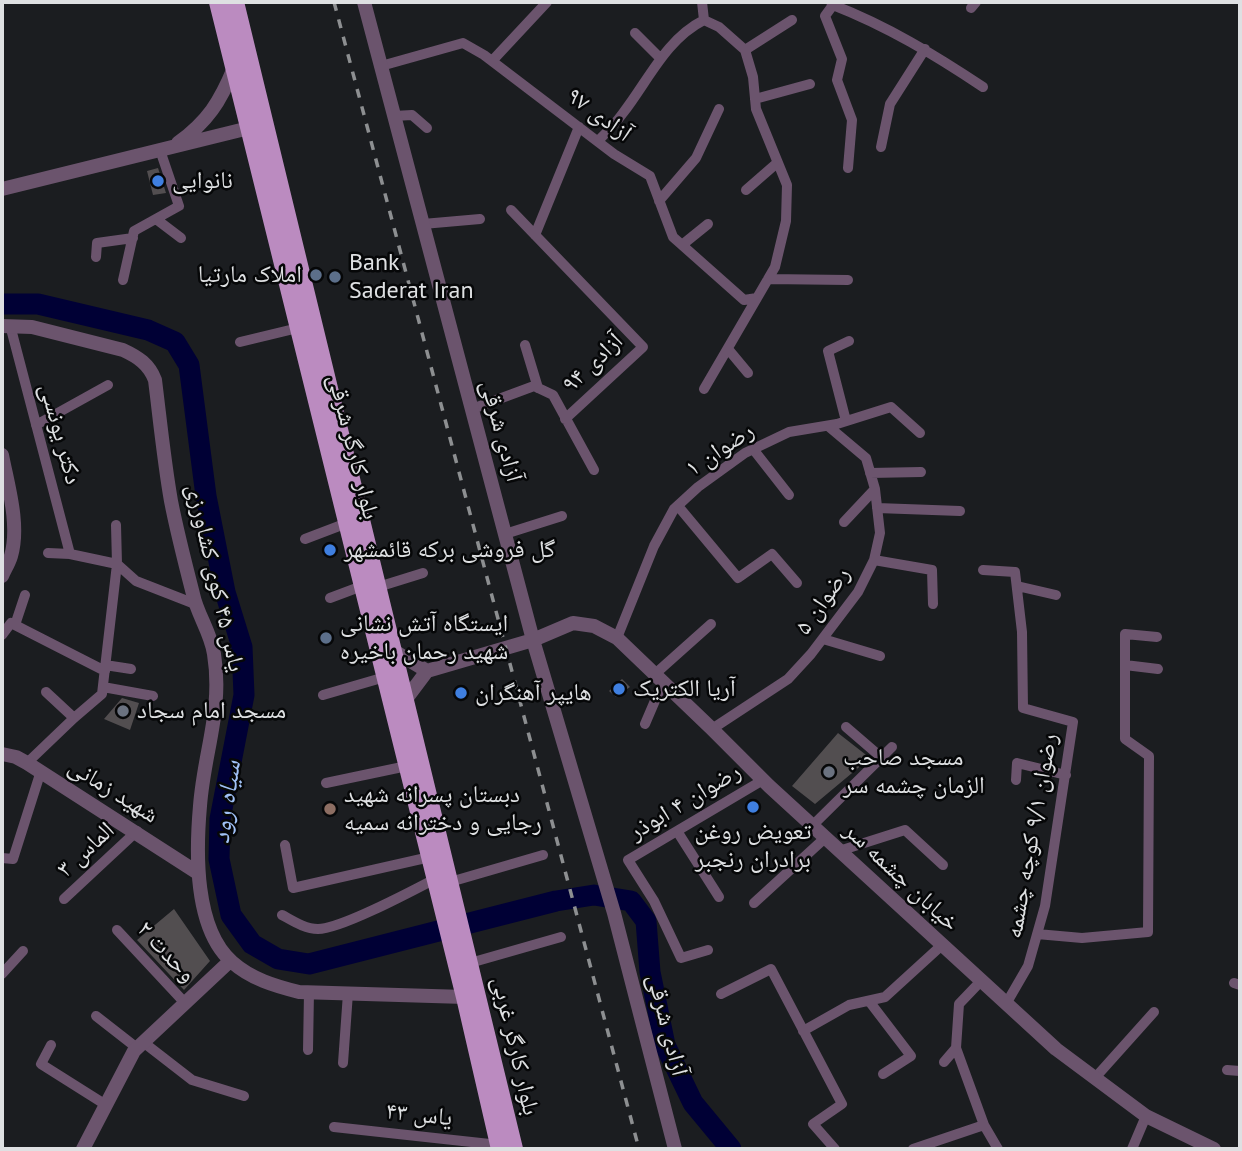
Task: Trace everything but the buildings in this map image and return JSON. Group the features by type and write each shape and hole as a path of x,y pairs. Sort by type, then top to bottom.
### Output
{"main road":[{"name":"بلوار کارگر شرقی","path":"218,2 299,328 337,449 347,523 394,651 445,891"},
{"name":"بلوار کارگر شرقی","path":"235,2 370,586 385,677 430,857 445,891"},
{"path":"445,891 464,958"},
{"name":"بلوار کارگر غربی","path":"464,958 464,997 504,1148"},
{"name":"بلوار کارگر غربی","path":"464,958 504,1148"}],"street":[{"name":"آزادی شرقی","path":"364,2 533,640 614,913 675,1149"},
{"path":"492,61 547,2"},
{"path":"702,2 704,20"},
{"path":"848,168 852,120 836,80 842,59 825,16 832,3 925,49 984,87"},
{"path":"704,20 719,27 745,50 753,78 756,109 787,185 786,221 775,267 704,389"},
{"path":"598,141 623,113 660,58 696,24 704,20"},
{"path":"745,50 792,20"},
{"path":"635,33 660,58"},
{"name":"آزادی ۹۷","path":"381,66 463,43 492,61 598,141 650,176 673,237 744,300 757,299"},
{"path":"881,146 890,104 925,49"},
{"path":"167,148 211,114 234,68"},
{"path":"755,99 810,84"},
{"path":"659,201 696,158 719,109"},
{"path":"394,116 412,115 427,128"},
{"path":"535,235 579,127"},
{"path":"2,188 249,128"},
{"path":"123,280 134,231 179,206 167,148"},
{"path":"747,190 777,163"},
{"name":"آزادی ۹۴","path":"511,210 643,347 565,419 594,470"},
{"path":"156,219 181,238"},
{"path":"423,225 480,219"},
{"path":"682,245 708,224"},
{"path":"90,232 97,243 96,257"},
{"path":"97,243 133,238"},
{"path":"768,279 848,280"},
{"name":"یاس ۴۵ کوی کشاورزی","path":"6,326 32,327 123,350 152,370 172,502 195,604 214,650 218,690 200,804 198,873 214,936 230,961 276,986 309,992 464,997"},
{"name":"دکتر یونسی","path":"6,326 36,425 70,554"},
{"path":"240,342 299,328"},
{"path":"846,421 828,351 849,341"},
{"name":"آزادی ۹۴","path":"525,345 538,388"},
{"path":"728,349 748,373"},
{"path":"36,425 108,385"},
{"path":"472,409 534,386 553,395 565,419"},
{"name":"رضوان ۱","path":"617,638 654,546 678,506 698,487 753,449 789,432 828,426 891,407 920,433"},
{"name":"رضوان ۵","path":"712,729 788,679 823,639 858,592 874,560 880,533 875,489 866,458 828,426"},
{"path":"753,449 789,495"},
{"path":"2,456 14,538 11,557 2,576"},
{"path":"870,473 921,472"},
{"path":"844,522 875,489"},
{"path":"678,506 738,578 772,555 797,583"},
{"path":"877,508 960,511"},
{"path":"505,534 562,516"},
{"path":"305,540 347,523"},
{"path":"27,763 102,694 117,564 116,525"},
{"path":"48,553 70,554 117,564 136,581 195,604"},
{"path":"874,560 932,570 933,604"},
{"path":"983,570 1015,572 1017,586 1056,595"},
{"path":"330,598 424,573"},
{"name":"رضوان ۹/۱ کوچه چشمه","path":"1006,1003 1028,966 1045,906 1073,722 1023,708 1022,632 1017,586"},
{"path":"15,625 25,595"},
{"path":"2,635 11,623 105,668 131,669"},
{"name":"خیابان چشمه سر","path":"427,671 533,640 573,623 594,626 617,638 762,780 1056,1049 1146,1116 1214,1149"},
{"path":"645,724 659,678 711,624"},
{"path":"1037,934 1082,938 1148,932 1149,756 1125,739 1125,634 1157,637"},
{"path":"823,639 880,656"},
{"path":"394,651 427,671 406,699"},
{"path":"1125,665 1158,669"},
{"path":"323,695 385,677"},
{"path":"103,687 153,696"},
{"path":"46,692 74,718"},
{"path":"846,727 882,758"},
{"path":"812,826 892,747"},
{"name":"شهید زمانی","path":"2,754 27,763 40,774 136,831 198,873"},
{"path":"1016,780 1017,763 1066,775"},
{"path":"326,783 407,766"},
{"path":"2,858 13,859 40,774"},
{"name":"رضوان ۴ ابوذر","path":"708,950 681,958 654,901 628,860 762,780"},
{"path":"839,851 905,830 943,865"},
{"name":"الماس ۳","path":"64,899 136,831"},
{"path":"677,831 719,897"},
{"path":"754,903 825,838"},
{"path":"285,845 293,888 430,857"},
{"path":"282,915 301,926 319,929 445,891 543,855"},
{"name":"وحدت ۲","path":"117,930 185,1003"},
{"path":"464,958 561,937"},
{"path":"803,1031 849,1005 885,997 942,945"},
{"path":"2,974 23,951"},
{"path":"83,1149 140,1045 230,961"},
{"path":"721,994 771,969 842,1104 813,1124 835,1149"},
{"path":"981,981 959,1004 956,1048 984,1125 998,1149"},
{"path":"308,1050 309,992"},
{"path":"343,1063 348,993"},
{"path":"869,1001 911,1056 883,1074"},
{"path":"1094,1079 1154,1012"},
{"path":"96,1016 192,1080 244,1096"},
{"path":"51,1045 41,1064 106,1105"},
{"path":"944,1062 956,1048"},
{"path":"1227,1070 1240,1071"},
{"path":"1132,1149 1146,1116"},
{"path":"919,1148 984,1125"},
{"name":"یاس ۴۳","path":"334,1127 504,1148"}],"waterway":[{"name":"سیاه رود","path":"2,304 38,304 148,330 175,342 189,365 206,496 225,592 242,647 244,695 220,819 219,859 231,915 252,944 278,959 309,964 556,901 594,895 631,901 646,921 650,972 665,1045 693,1103 731,1149"}],"railway":[{"path":"334,2 639,1149"}],"place":[{"name":"نانوایی","path":"158,181"},
{"name":"املاک مارتیا","path":"316,275"},
{"name":"Bank Saderat Iran","path":"335,277"},
{"name":"گل فروشی برکه قائمشهر","path":"330,550"},
{"name":"ایستگاه آتش نشانی شهید رحمان باخیره","path":"326,638"},
{"name":"آریا الکتریک","path":"619,689"},
{"name":"هایپر آهنگران","path":"461,693"},
{"name":"مسجد امام سجاد","path":"123,711"},
{"name":"مسجد صاحب الزمان چشمه سر","path":"829,772"},
{"name":"تعویض روغن برادران رنجبر","path":"753,807"},
{"name":"دبستان پسرانه شهید رجایی و دخترانه سمیه","path":"330,809"}]}
